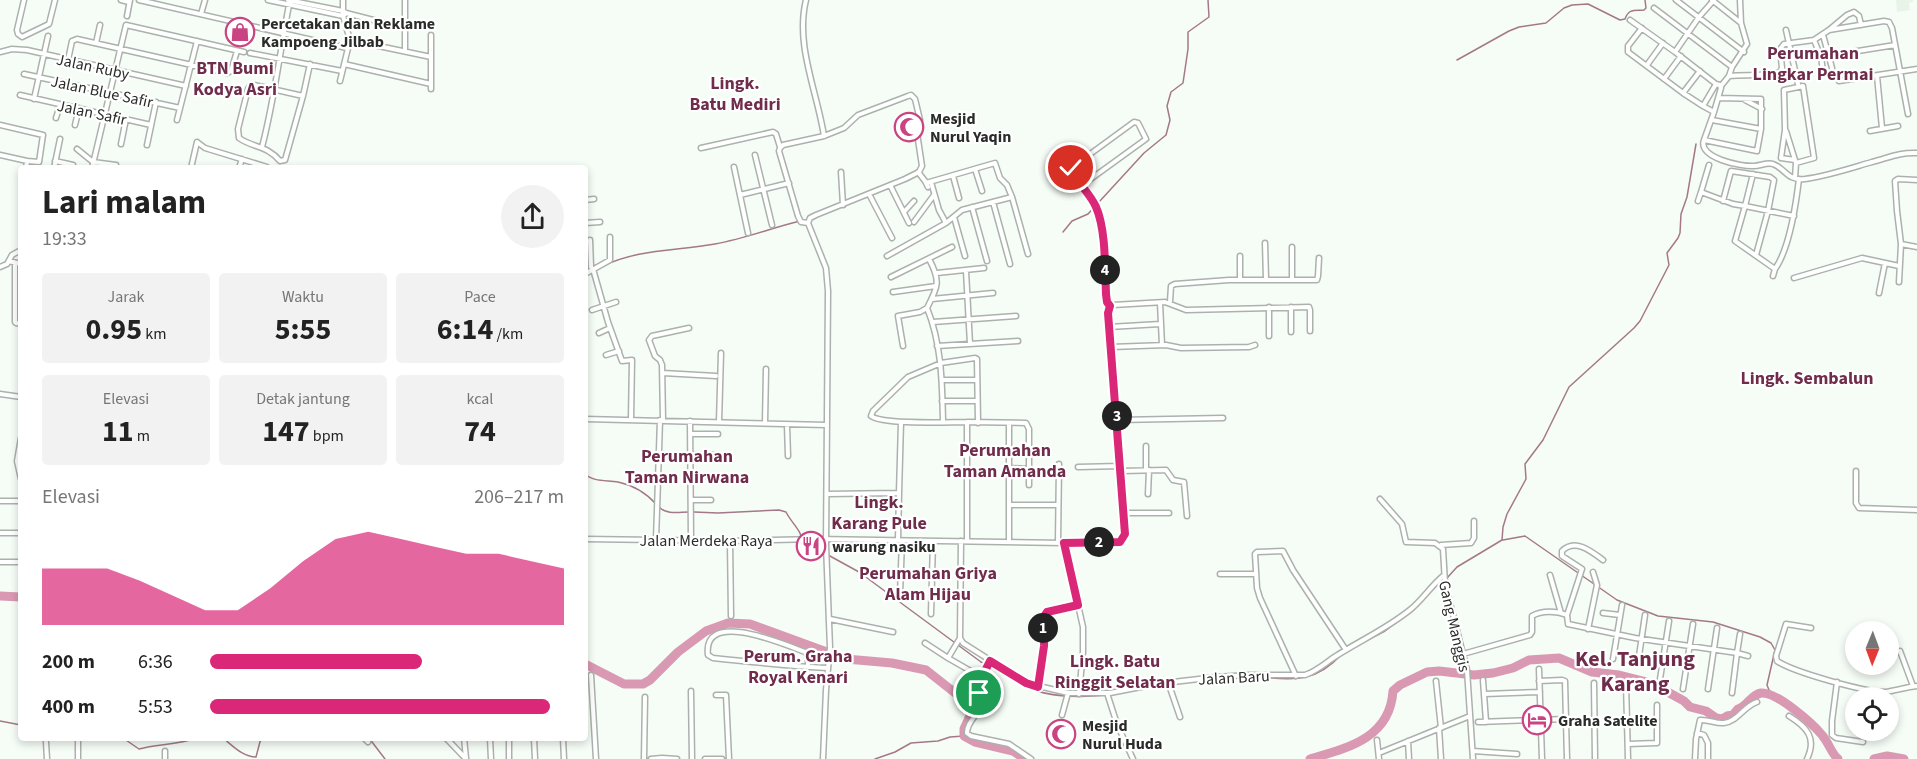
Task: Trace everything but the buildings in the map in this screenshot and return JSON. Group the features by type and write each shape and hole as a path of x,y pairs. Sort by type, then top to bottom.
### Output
{"street":[{"path":"24,0 17,30 19,35 24,37 49,24 55,0"},
{"path":"121,0 130,1 127,16"},
{"path":"139,0 346,48"},
{"path":"201,14 205,0"},
{"path":"267,0 289,2 404,28"},
{"path":"340,81 346,48 350,40 343,0"},
{"path":"405,0 405,51"},
{"path":"1676,0 1744,52"},
{"path":"1675,52 1713,0 1741,23"},
{"path":"1703,106 1729,76 1747,44 1741,23 1740,0"},
{"path":"806,1 803,14 803,37 824,135"},
{"path":"262,147 276,90 289,2"},
{"path":"1654,8 1732,67"},
{"path":"1781,71 1780,49 1784,44 1814,40 1854,12 1859,16 1861,25"},
{"path":"1630,20 1719,85"},
{"path":"1829,30 1881,21 1888,22 1892,28 1908,114"},
{"path":"96,43 100,25"},
{"path":"92,165 126,25 244,52"},
{"path":"1642,28 1627,50 1683,93 1714,112"},
{"path":"1786,30 1798,84"},
{"path":"344,64 431,87 431,35"},
{"path":"1823,35 1832,68"},
{"path":"34,99 48,36"},
{"path":"68,60 74,39 229,73 237,51"},
{"path":"350,40 431,57"},
{"path":"1814,40 1821,57 1823,71"},
{"path":"177,120 197,41"},
{"path":"1647,65 1664,43"},
{"path":"1821,57 1895,45"},
{"name":"Jalan Ruby","path":"0,52 19,49 186,86"},
{"path":"250,53 342,71"},
{"path":"1664,79 1681,56"},
{"path":"303,96 250,86 238,129 239,138 262,147 279,160 284,161 303,96 310,64"},
{"path":"1729,76 1761,76 1795,68"},
{"path":"1839,81 1917,69"},
{"path":"1683,93 1700,71"},
{"name":"Jalan Blue Safir","path":"24,74 180,108"},
{"path":"1877,76 1882,128"},
{"path":"1719,85 1719,98 1702,144 1703,149 1710,155 1745,165 1771,164 1797,179 1869,163 1902,152 1917,153"},
{"path":"1803,86 1814,158 1795,161 1781,158 1785,130 1784,90 1803,86"},
{"name":"Jalan Safir","path":"20,95 151,124"},
{"path":"780,147 844,128 858,115 908,96 911,95 915,99 920,118 917,136 922,166 918,172 813,216 808,224"},
{"path":"1704,140 1756,152 1758,150 1761,99 1719,98"},
{"path":"1744,99 1762,109"},
{"path":"147,145 156,102"},
{"path":"56,118 60,105"},
{"path":"75,125 79,108"},
{"path":"121,144 126,119"},
{"path":"1712,120 1761,129"},
{"path":"1081,186 1146,139 1138,123 1134,122 1072,166 1072,170 1081,186 1095,205 1098,213 1107,299 1110,306 1108,313 1123,513 1168,513"},
{"path":"0,125 43,135 39,162 0,155"},
{"path":"1870,130 1898,126"},
{"path":"1773,276 1794,216 1797,179 1795,161 1785,130"},
{"path":"701,148 773,132 776,134 780,147 779,153 801,220 808,224 813,233 828,280 826,557 830,648 823,759"},
{"path":"55,165 60,139"},
{"path":"192,165 197,142 205,148 261,165"},
{"path":"77,149 93,162 116,165"},
{"path":"755,155 771,225"},
{"path":"240,165 242,159"},
{"path":"26,165 27,161"},
{"path":"56,161 73,165"},
{"path":"928,184 995,164 1000,178 1007,185 1012,197 1028,254"},
{"path":"1698,201 1709,165"},
{"path":"734,167 748,232"},
{"path":"975,169 982,190"},
{"path":"1724,201 1732,171 1770,177 1774,180 1756,255"},
{"path":"841,172 843,204"},
{"path":"918,172 935,195 946,223"},
{"path":"1753,174 1735,240 1775,268"},
{"path":"953,176 959,198"},
{"path":"1899,282 1901,244 1895,181 1898,179 1917,180"},
{"path":"740,195 789,183"},
{"path":"890,185 912,223 935,195"},
{"path":"1701,192 1724,201 1794,216"},
{"path":"869,194 892,238"},
{"path":"887,256 946,223 962,210 1012,197"},
{"path":"588,200 594,199"},
{"path":"904,212 914,201"},
{"path":"993,202 1010,264"},
{"path":"972,207 987,261"},
{"path":"954,217 965,256"},
{"path":"588,223 600,222"},
{"path":"588,272 610,260 610,237"},
{"path":"590,240 591,267 618,351 622,361 632,360 631,419"},
{"path":"1265,243 1266,279"},
{"path":"1901,244 1917,247"},
{"path":"891,277 952,247"},
{"path":"1292,247 1292,280"},
{"path":"0,267 8,264 12,255 18,252"},
{"path":"1240,256 1240,280"},
{"path":"1170,302 1172,284 1266,279 1317,280 1319,258"},
{"path":"1794,278 1862,258 1899,266"},
{"path":"903,346 898,316 921,312 927,308 936,286 937,273 929,259"},
{"path":"9,261 18,264"},
{"path":"15,263 15,322 18,323"},
{"path":"1879,293 1885,263"},
{"path":"937,273 984,268"},
{"path":"966,271 970,344"},
{"path":"893,292 936,286"},
{"path":"932,299 993,293"},
{"path":"592,310 616,302"},
{"path":"1161,302 1162,345"},
{"path":"1110,306 1170,302 1186,310 1310,308 1310,331"},
{"path":"1269,307 1269,336"},
{"path":"927,308 933,322 941,363 943,422"},
{"path":"1291,308 1291,333"},
{"path":"933,322 1016,316"},
{"path":"1109,327 1160,324"},
{"path":"599,333 610,328"},
{"path":"656,540 663,373 661,361 652,350 650,338 689,328"},
{"path":"938,346 1018,341"},
{"path":"1112,347 1162,345 1181,348 1255,345"},
{"path":"606,356 618,351"},
{"path":"719,422 721,353"},
{"path":"978,423 976,358 941,363 904,379 873,411 871,416 875,419 901,422 978,423 1025,422 1029,427 1029,485"},
{"path":"765,423 766,369"},
{"path":"663,373 716,376"},
{"path":"942,380 977,380"},
{"path":"0,394 18,397"},
{"path":"942,401 977,401"},
{"path":"1117,420 1223,418"},
{"path":"588,419 827,425"},
{"path":"690,421 691,540"},
{"path":"900,594 901,422"},
{"path":"966,541 968,422"},
{"path":"1009,423 1009,542"},
{"path":"787,425 788,456"},
{"path":"691,434 718,434"},
{"path":"1146,446 1148,494"},
{"path":"692,455 718,455"},
{"path":"1059,464 1058,505 1061,543 1078,605 1083,635 1078,694"},
{"path":"1077,467 1165,470 1173,480 1184,482 1187,516"},
{"path":"1010,468 1029,468"},
{"path":"1856,471 1856,503 1859,508 1917,510"},
{"path":"692,476 715,476"},
{"path":"827,494 899,493"},
{"path":"1380,499 1402,524 1406,542 1440,545 1471,543 1474,521"},
{"path":"692,500 711,500"},
{"path":"0,501 18,501"},
{"path":"1009,505 1058,505"},
{"name":"Jalan Merdeka Raya","path":"588,539 730,541 816,538 900,541 1120,542 1125,534 1123,513"},
{"path":"0,533 18,533"},
{"path":"730,541 731,616"},
{"path":"931,614 933,541"},
{"path":"948,658 960,639 961,541"},
{"name":"Gang Manggis","path":"1440,545 1443,550 1444,579 1467,670 1473,759"},
{"path":"1603,560 1579,546 1569,546 1563,549 1562,556 1581,567 1567,615 1568,624 1642,639 1748,656"},
{"path":"1296,676 1260,598 1256,574 1256,553 1284,551 1293,570 1346,650"},
{"path":"0,562 18,562"},
{"path":"1588,628 1597,588 1593,572"},
{"path":"1220,574 1256,574"},
{"path":"1550,575 1561,613"},
{"name":"Jalan Baru","path":"960,639 966,646 1026,683 1067,695 1107,694 1248,675 1296,676 1312,673 1346,650 1386,628 1412,608 1431,586 1444,579"},
{"path":"1038,687 1044,646 1045,615 1047,612 1078,605"},
{"path":"1613,659 1622,605"},
{"path":"1464,654 1530,635 1532,616 1536,614 1544,612 1567,615"},
{"path":"1603,613 1620,615"},
{"path":"1639,656 1645,615"},
{"path":"830,619 892,632"},
{"path":"1660,679 1669,621"},
{"path":"1683,688 1693,624"},
{"path":"1811,628 1786,624 1776,656 1777,661 1837,682 1881,692 1915,686 1900,651"},
{"path":"1708,690 1717,628"},
{"path":"808,667 806,652 764,637 730,631 721,632 712,639 708,650 708,655 713,658 808,667 828,666"},
{"path":"1732,693 1740,634"},
{"path":"925,643 981,677"},
{"path":"990,661 977,688 981,704 969,725 968,734 1008,744 1031,759"},
{"path":"1539,669 1542,759"},
{"path":"591,675 596,759"},
{"path":"1483,680 1486,722"},
{"path":"1436,681 1441,759"},
{"path":"1539,681 1564,681 1567,759"},
{"path":"1594,682 1595,759"},
{"path":"1837,682 1832,735 1836,738 1863,742"},
{"path":"1626,683 1628,759"},
{"path":"1169,685 1180,717"},
{"path":"691,691 692,759"},
{"path":"1484,694 1540,692"},
{"path":"1107,694 1133,759"},
{"path":"717,695 726,695 729,759"},
{"path":"1062,715 1067,695"},
{"path":"644,759 645,698"},
{"path":"1695,759 1697,733 1701,719 1727,723 1749,705 1757,702"},
{"path":"1628,744 1657,743 1657,705"},
{"path":"1379,753 1470,716"},
{"path":"1789,716 1803,726 1810,736 1812,747 1807,759"},
{"path":"1478,722 1566,719"},
{"path":"1697,733 1704,735 1708,743 1708,759"},
{"path":"1377,740 1379,759"},
{"path":"78,741 78,759"},
{"path":"449,741 466,759"},
{"path":"464,741 466,759"},
{"path":"490,741 491,759"},
{"path":"509,741 509,759"},
{"path":"534,741 535,759"},
{"path":"563,741 564,759"},
{"path":"1408,741 1409,759"},
{"path":"46,742 46,759"},
{"path":"165,751 165,759"},
{"path":"1473,751 1517,754"},
{"path":"651,759 677,759"},
{"path":"705,759 722,759"}],"shaded area":[{"path":"1896,0 1913,0 1909,3 1910,10 1897,12"}],"waterway":[{"path":"1063,232 1072,221 1088,214 1144,153 1166,135 1170,120 1167,106 1171,92 1183,83 1188,32 1209,17 1208,0"},
{"path":"1457,60 1509,31 1546,23 1564,8 1572,5 1588,4 1620,20 1625,19 1630,12 1644,10 1645,0"},
{"path":"1438,583 1447,578 1457,567 1502,540 1507,514 1526,479 1525,464 1543,440 1569,387 1640,321 1669,265 1667,253 1680,233 1681,214 1687,197 1696,144"},
{"path":"601,267 614,261 657,251 726,242 800,221"},
{"path":"588,275 592,272"},
{"path":"588,477 628,485 643,493 656,504"},
{"path":"659,507 669,512 689,512"},
{"path":"694,512 779,510 786,512 799,531 803,544 814,545 859,572 981,662 1039,692 1072,696 1106,695"},
{"path":"1503,540 1525,536 1617,600 1658,616 1713,622 1760,637 1771,643 1775,650 1767,685 1771,695"},
{"path":"0,596 18,597"},
{"path":"1348,650 1385,631 1413,610"},
{"path":"588,666 624,684 643,684 678,652 706,631 728,623 750,624 846,659 892,663 926,670 959,696 970,709 964,736 975,742 1013,751 1025,759"},
{"path":"1262,677 1286,679 1305,677 1323,670 1342,654"},
{"path":"1310,759 1339,750 1365,738 1384,720 1390,707 1393,691 1400,685 1427,672 1474,675 1493,673 1513,668 1529,660 1559,658 1592,672 1643,681 1684,701 1690,707 1706,711 1716,718 1722,719 1733,715 1754,696 1761,693 1768,694 1794,709 1811,724 1838,759"},
{"path":"1208,680 1254,677"},
{"path":"1155,686 1189,682"},
{"path":"1114,694 1138,689"},
{"path":"0,721 18,724"},
{"path":"875,759 911,743 964,736"},
{"path":"127,741 139,749 186,741"},
{"path":"226,741 251,757 256,757 260,741"},
{"path":"371,741 385,759"},
{"path":"1874,759 1887,756 1904,759"}],"place":[{"name":"Percetakan dan Reklame Kampoeng Jilbab","path":"240,32"},
{"name":"Mesjid Nurul Yaqin","path":"909,127"},
{"name":"warung nasiku","path":"811,546"},
{"name":"Graha Satelite","path":"1537,720"},
{"name":"Mesjid Nurul Huda","path":"1061,734"}],"district":[{"name":"Perumahan Lingkar Permai","path":"1813,63"},
{"name":"BTN Bumi Kodya Asri","path":"235,78"},
{"name":"Lingk. Batu Mediri","path":"735,94"},
{"name":"Lingk. Sembalun","path":"1807,378"},
{"name":"Perumahan Taman Amanda","path":"1005,460"},
{"name":"Perumahan Taman Nirwana","path":"687,466"},
{"name":"Lingk. Karang Pule","path":"879,512"},
{"name":"Perumahan Griya Alam Hijau","path":"928,583"},
{"name":"Perum. Graha Royal Kenari","path":"798,666"},
{"name":"Kel. Tanjung Karang","path":"1635,670"},
{"name":"Lingk. Batu Ringgit Selatan","path":"1115,671"}],"route":[{"path":"979,693 978,685 990,661 1026,683 1038,687 1044,646 1045,615 1047,612 1078,605 1064,543 1120,542 1125,534 1108,313 1110,306 1106,294 1100,223 1095,205 1071,168"}]}
